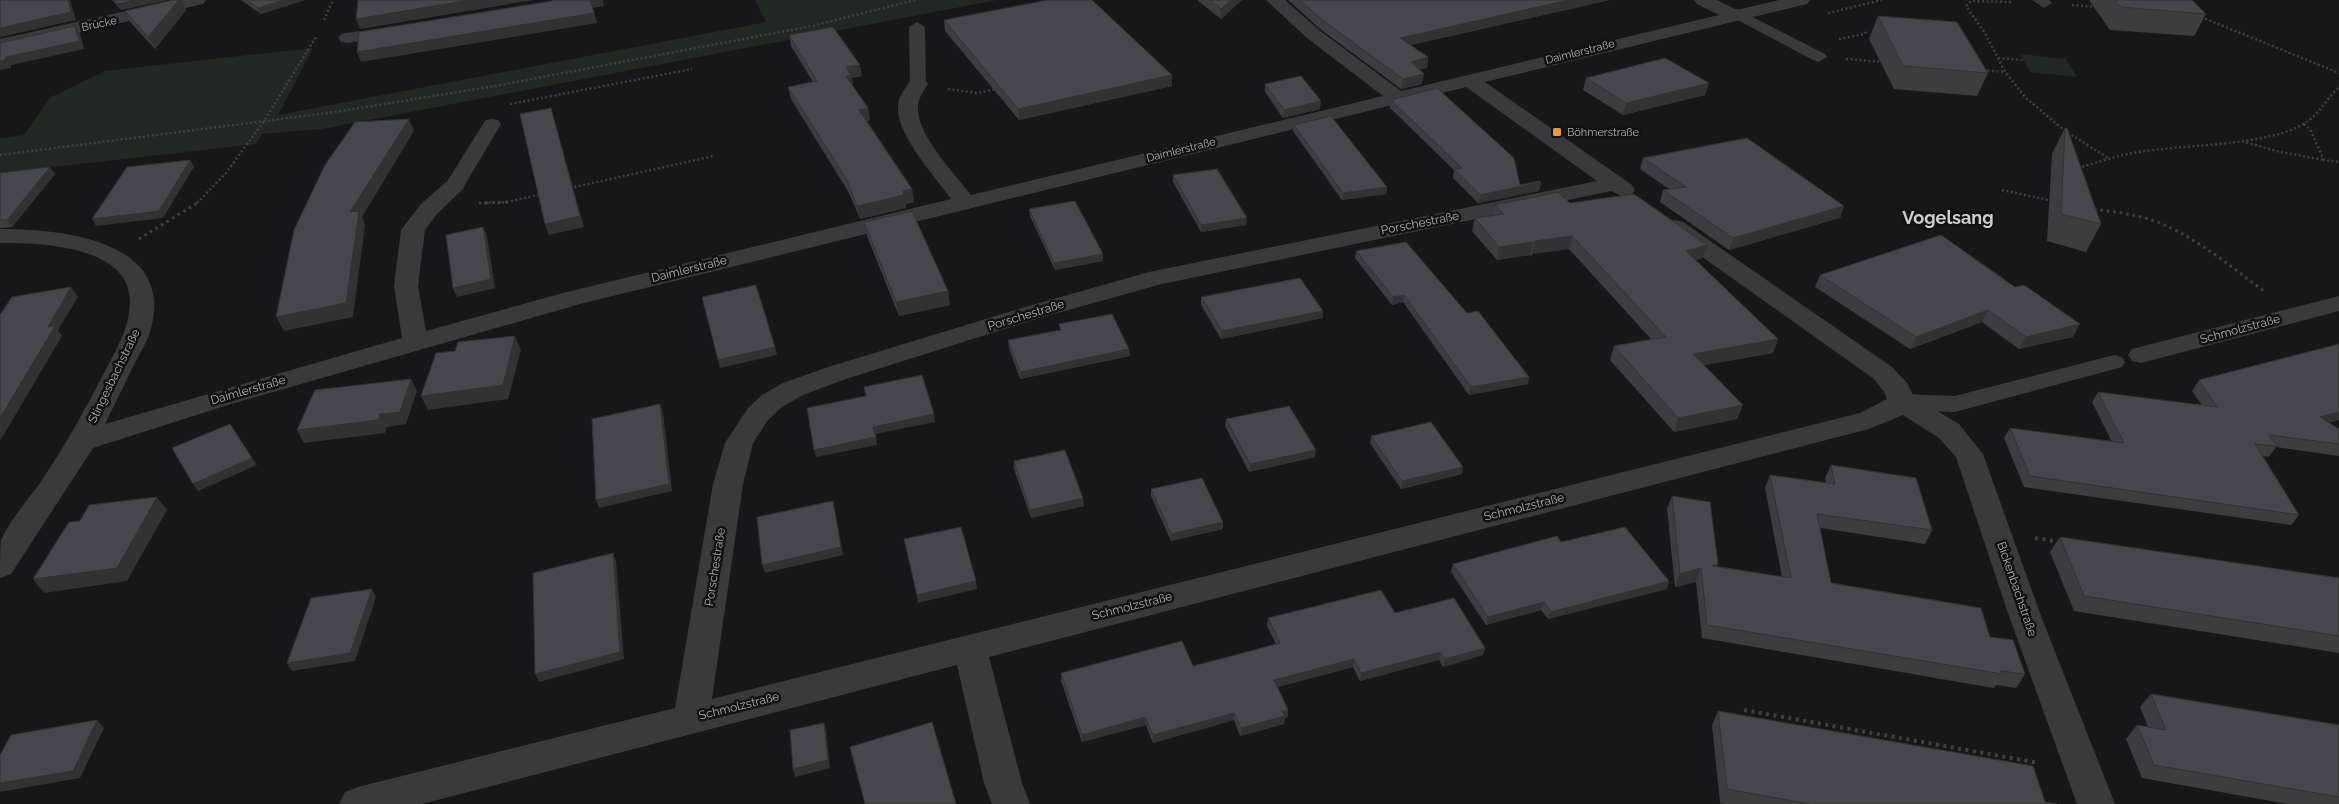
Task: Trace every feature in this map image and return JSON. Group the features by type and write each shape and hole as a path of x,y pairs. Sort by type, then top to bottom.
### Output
{"street":[{"name":"Brücke","path":"0,45 121,19 196,0"},
{"path":"1275,0 1313,34 1397,97"},
{"path":"1703,0 1735,15"},
{"name":"Daimlerstraße","path":"83,441 415,341 572,298 1468,79 1801,0"},
{"path":"347,38 415,27"},
{"path":"1468,79 1883,373 1897,389 1902,402"},
{"path":"918,84 910,97 908,112 916,133 965,202"},
{"name":"Porschestraße","path":"691,719 728,484 739,443 758,414 772,400 793,389 837,373 1034,312 1158,277 1615,184"},
{"path":"415,341 406,286 408,260 415,224 453,188"},
{"name":"Stingesbachstraße","path":"0,236 45,238 74,242 112,256 136,277 142,293 142,313 137,333 83,441 0,566"},
{"name":"Schmolzstraße","path":"2141,356 2339,303"},
{"name":"Schmolzstraße","path":"358,804 1869,420 1889,411 1902,402"},
{"name":"Bickenbachstraße","path":"1902,402 1948,431 1969,454 2025,616 2096,804"},
{"path":"970,648 1003,783 1011,804"}],"lane":[{"path":"1735,15 1820,57"},
{"path":"917,27 918,84"},
{"path":"453,188 492,124"},
{"path":"1902,402 1955,404 2114,362"}],"path":[{"path":"320,28 333,0"},
{"path":"0,155 406,102 700,49 812,26 915,0"},
{"path":"2101,7 2042,2 1970,1 1966,6 1982,28 2005,72 2053,122 2086,146 2108,158"},
{"path":"2197,15 2339,73"},
{"path":"112,256 201,200 226,173 264,122 317,36"},
{"path":"1820,57 1888,63"},
{"path":"1998,58 2023,60"},
{"path":"492,124 489,110 492,108 692,69"},
{"path":"1976,70 2005,72"},
{"path":"918,84 977,93 1005,87"},
{"path":"2073,172 2108,158 2166,147 2273,136 2304,124 2315,116 2330,95 2339,87"},
{"path":"2304,124 2310,129 2324,160"},
{"path":"2240,140 2276,151 2339,162"},
{"path":"563,189 714,156"},
{"path":"2002,190 2060,202"},
{"path":"429,209 507,202 544,194"},
{"path":"2088,208 2142,218 2163,225 2215,256 2270,295"},
{"path":"1997,532 2065,542"},
{"path":"1744,710 2084,771"}],"shaded area":[{"path":"755,0 997,0 322,129 262,134 256,144 0,173 0,138 24,135 51,97 105,71 313,48 278,115 766,22"},
{"path":"2020,54 2066,59 2077,77 2030,72"}],"building":[{"path":"0,0 68,0 71,12 0,28"},
{"path":"114,0 136,0 117,4"},
{"path":"179,0 148,37 125,11"},
{"path":"247,0 283,0 258,8"},
{"path":"358,0 470,0 356,19"},
{"path":"553,0 590,0 594,13 357,52 359,32"},
{"path":"1048,0 1092,0 1172,75 1018,109 944,20"},
{"path":"1210,0 1231,0 1221,9"},
{"path":"1300,0 1569,0 1400,38 1428,57 1411,62 1424,74 1403,79 1321,19"},
{"path":"2115,0 2192,0 2206,14 2121,7"},
{"path":"1878,16 1957,22 1988,73 1903,66"},
{"path":"75,26 79,41 6,57 5,60 0,61 0,43"},
{"path":"833,27 860,65 846,67 851,75 846,76 868,108 859,110 912,189 903,191 904,195 857,206 847,180 788,87 817,81 789,35"},
{"path":"1665,58 1709,83 1626,103 1586,78"},
{"path":"1301,76 1321,101 1284,110 1265,84"},
{"path":"1437,88 1514,158 1520,185 1541,182 1480,195 1454,169 1462,168 1391,100"},
{"path":"551,108 580,216 545,224 520,114"},
{"path":"1331,116 1387,187 1343,193 1294,125"},
{"path":"409,119 350,212 359,211 346,303 276,317 294,230 325,165 355,122"},
{"path":"2065,128 2067,128 2101,224 2061,214"},
{"path":"1747,138 1844,206 1733,238 1663,190 1686,187 1643,158"},
{"path":"190,160 159,211 92,219 127,167"},
{"path":"50,167 7,220 0,220 0,173"},
{"path":"1217,169 1247,218 1201,225 1173,175"},
{"path":"1558,192 1570,203 1634,194 1707,245 1686,251 1778,339 1693,354 1743,405 1678,418 1614,346 1666,337 1572,236 1534,241 1535,244 1533,242 1499,247 1475,218 1504,214 1495,205"},
{"path":"1075,201 1103,254 1054,263 1029,209"},
{"path":"912,211 948,291 896,302 864,222"},
{"path":"483,227 491,279 453,288 446,235"},
{"path":"1941,235 2015,287 2024,285 2080,324 2026,337 1988,310 1916,337 1820,275"},
{"path":"1406,242 1467,313 1478,311 1529,377 1471,387 1404,295 1393,297 1356,251"},
{"path":"1300,278 1323,311 1222,331 1201,297"},
{"path":"756,285 775,347 718,360 702,297"},
{"path":"71,287 48,327 55,326 0,418 0,315 12,297"},
{"path":"1112,314 1129,349 1020,372 1008,340 1061,330 1059,324"},
{"path":"515,336 503,385 421,396 436,353 455,351 458,342"},
{"path":"2339,344 2339,412 2320,417 2339,429 2339,444 2269,435 2277,446 2255,444 2299,515 2030,476 2010,428 2124,443 2098,392 2217,407 2199,380"},
{"path":"922,375 934,414 873,427 876,437 814,450 807,408 866,396 864,387"},
{"path":"411,379 400,412 380,414 378,420 297,430 315,390"},
{"path":"660,404 669,484 596,500 592,419"},
{"path":"1289,406 1316,450 1250,464 1226,419"},
{"path":"1431,422 1463,467 1402,481 1371,436"},
{"path":"230,424 252,458 193,484 172,448"},
{"path":"1065,450 1083,498 1030,510 1014,461"},
{"path":"1831,465 1916,478 1932,530 1817,514 1831,583 1981,608 1990,637 2013,640 2025,674 2001,671 2002,674 1707,625 1701,568 1680,574 1672,496 1710,502 1718,564 1712,566 1791,578 1770,475 1835,484"},
{"path":"1202,478 1223,522 1171,534 1151,489"},
{"path":"157,497 117,568 33,579 69,522 80,521 89,505"},
{"path":"833,501 841,547 762,565 757,517"},
{"path":"961,527 976,581 917,595 904,539"},
{"path":"1625,527 1669,581 1551,612 1544,602 1488,617 1453,564 1557,536 1561,542"},
{"path":"2060,537 2339,578 2339,636 2084,596"},
{"path":"613,553 620,652 535,674 533,573"},
{"path":"372,589 350,653 287,663 311,598"},
{"path":"1381,590 1395,613 1454,598 1485,648 1445,659 1440,652 1361,673 1354,659 1274,680 1288,710 1282,711 1285,716 1241,728 1234,713 1153,735 1145,717 1082,735 1061,673 1182,641 1193,666 1236,655 1280,643 1268,618"},
{"path":"2151,694 2339,725 2339,797 2154,765 2137,725 2166,730"},
{"path":"1718,711 2033,766 2045,802 2057,804 1810,804 1727,789"},
{"path":"97,720 73,771 0,783 0,755 11,735"},
{"path":"932,722 956,804 865,804 850,747"},
{"path":"824,723 828,760 793,769 790,730"}],"place":[{"name":"Böhmerstraße","path":"1557,132"}],"district":[{"name":"Vogelsang","path":"1948,217"}]}
